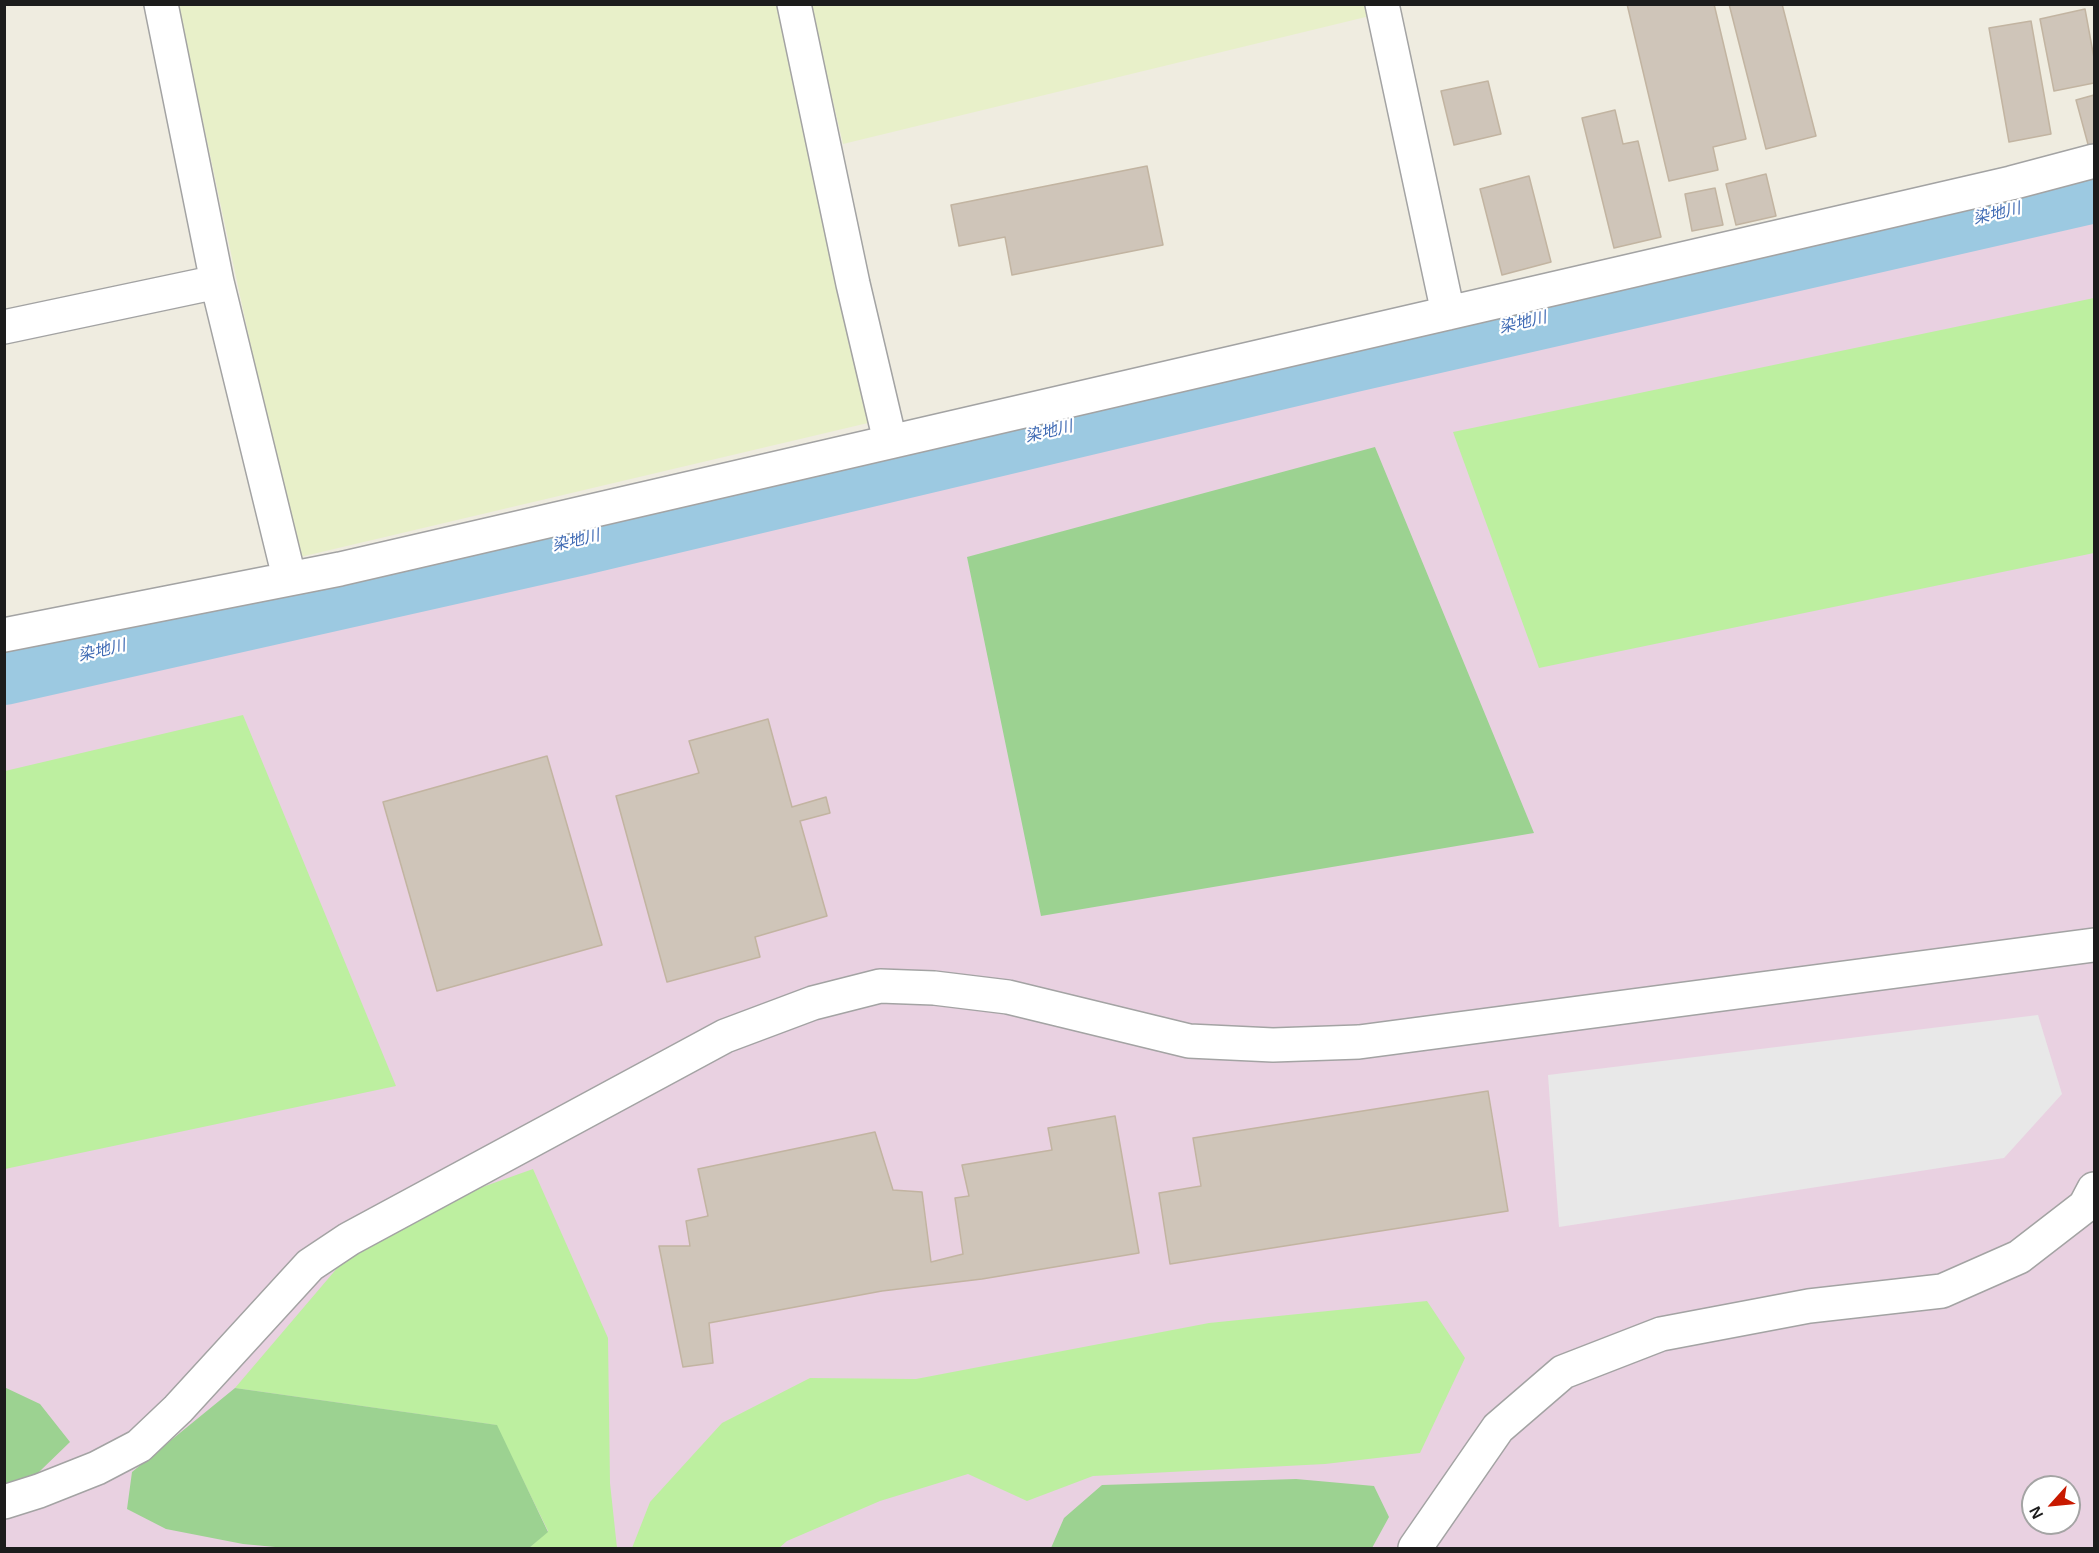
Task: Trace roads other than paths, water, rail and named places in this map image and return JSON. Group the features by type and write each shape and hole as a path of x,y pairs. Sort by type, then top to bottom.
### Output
{"street":[{"path":"162,4 217,282 289,577"},
{"path":"794,4 853,284 890,441"},
{"path":"1382,4 1448,313"},
{"path":"4,635 289,577 340,569 2012,183 2094,161"},
{"path":"4,327 217,282"},
{"path":"4,1502 78,1476 139,1446 178,1409 310,1265 349,1239 724,1036 813,1003 880,986 934,988 1008,997 1188,1041 1273,1045 1359,1042 2094,945"},
{"path":"1415,1548 1498,1428 1563,1372 1660,1334 1809,1306 1942,1291 2019,1257 2085,1206 2094,1189"}],"waterway":[{"name":"染地川","path":"4,673 578,544 1349,361 2094,191"}]}
